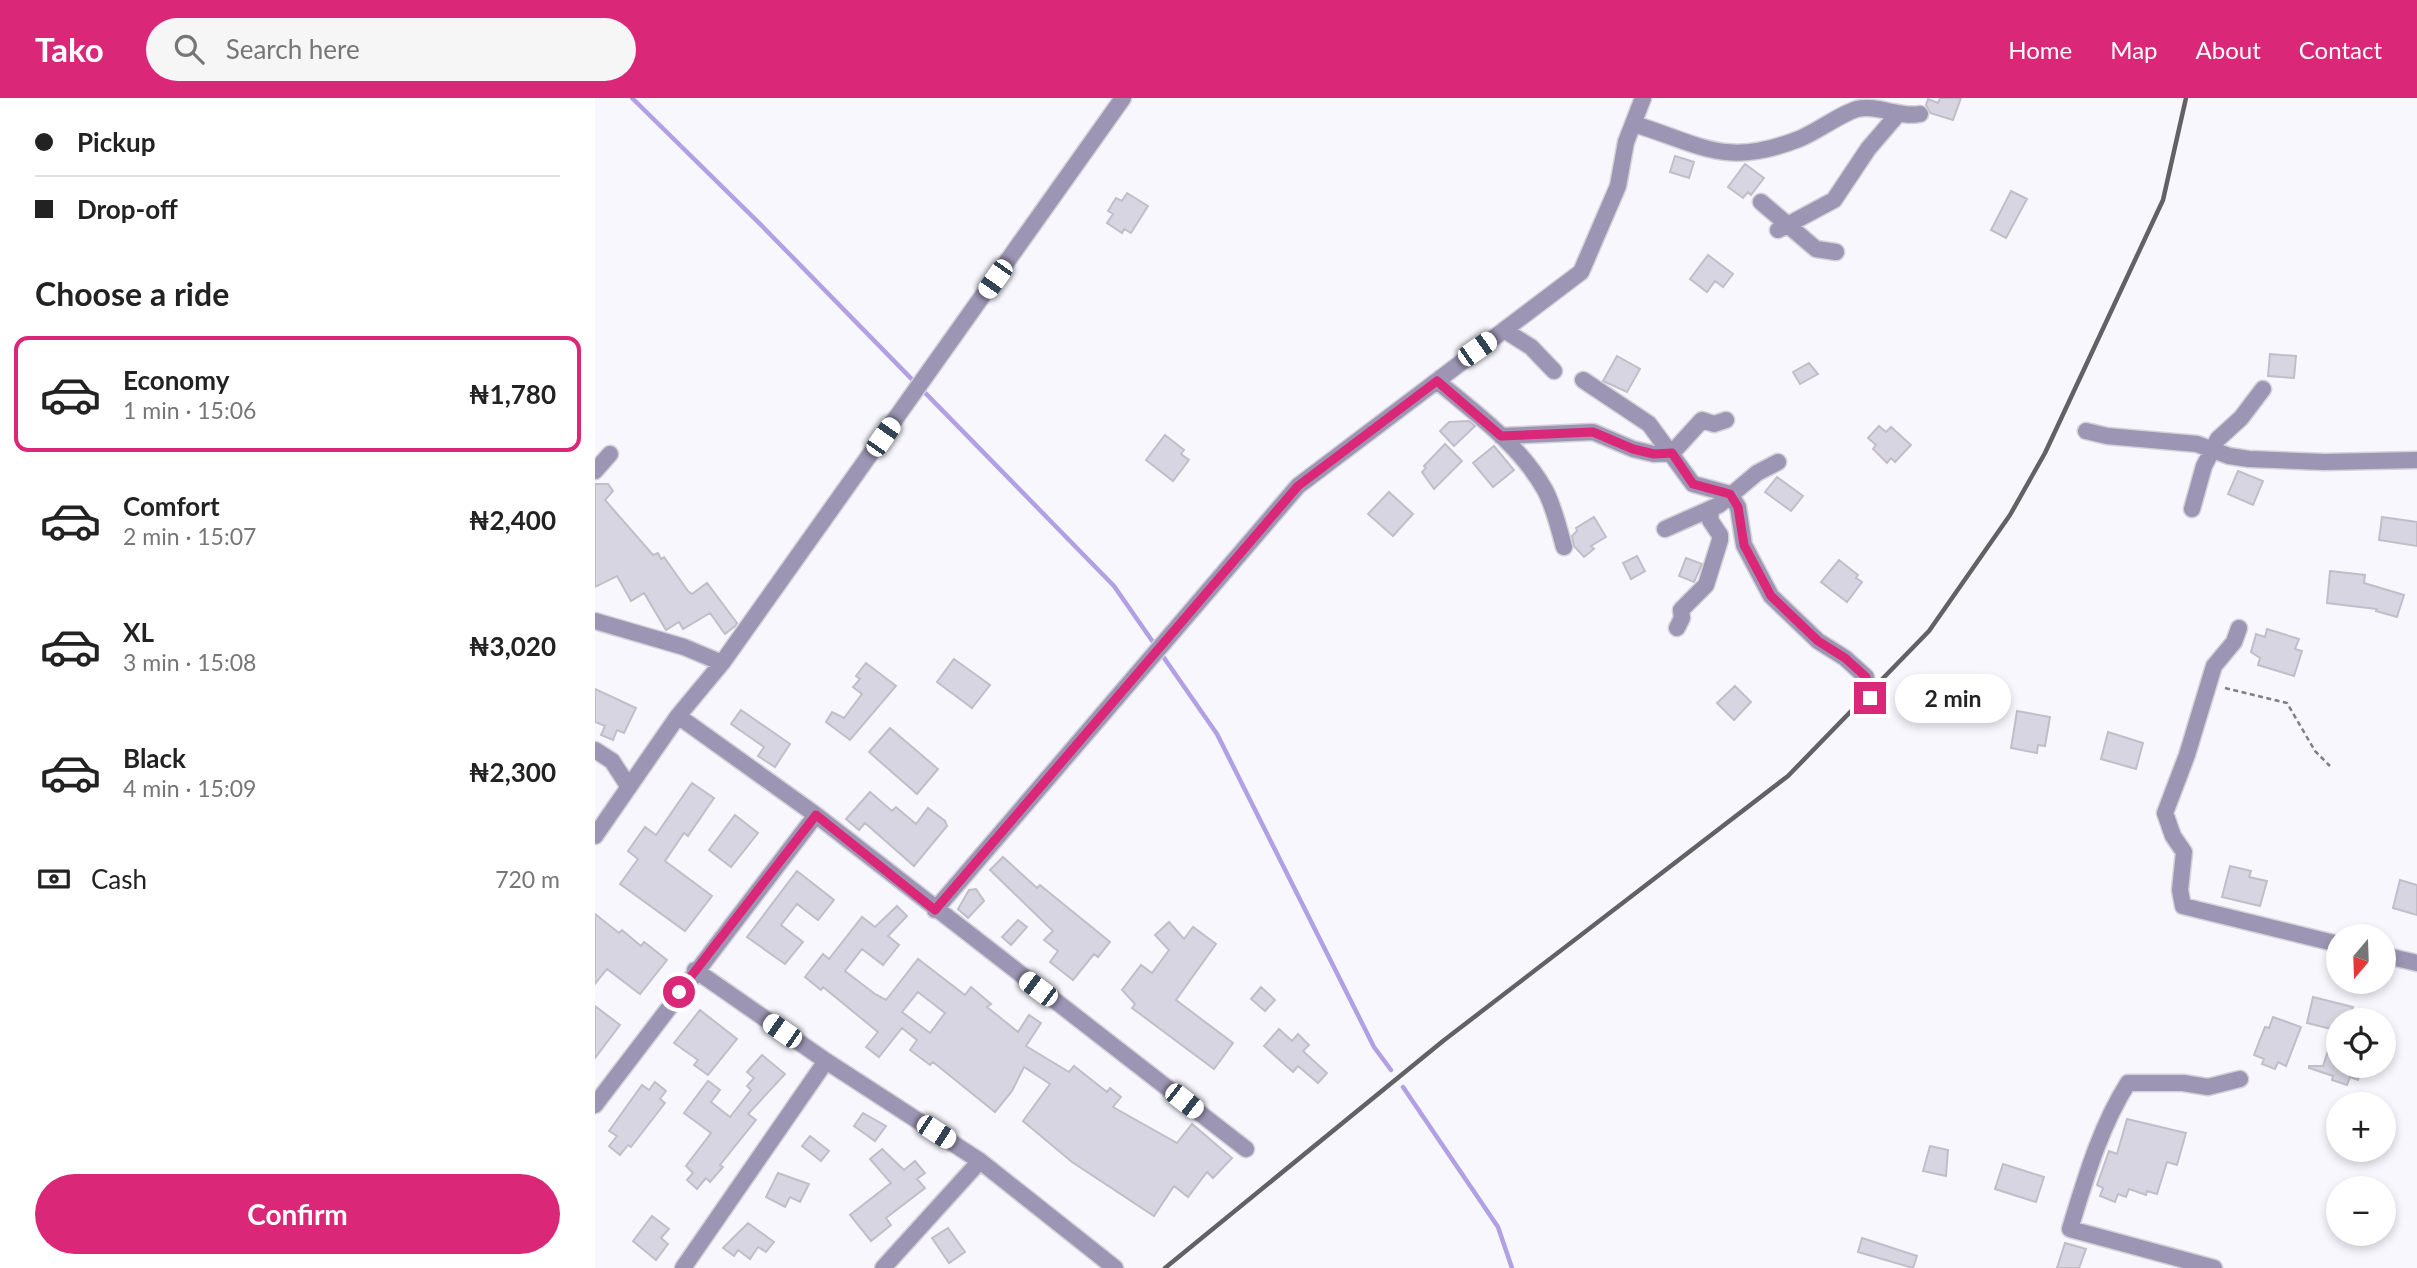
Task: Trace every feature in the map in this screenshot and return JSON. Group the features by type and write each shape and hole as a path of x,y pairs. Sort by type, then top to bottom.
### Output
{"street":[{"path":"595,836 678,716 722,663 1123,98"},
{"path":"935,910 1298,486 1523,313 1581,272 1618,186 1626,142 1643,98"},
{"path":"1634,124 1721,154 1780,146 1802,138 1856,109 1920,114"},
{"path":"1784,227 1834,200 1863,155 1898,114"},
{"path":"1761,202 1784,227 1816,248 1836,252"},
{"path":"1504,330 1531,346 1554,371"},
{"path":"1583,380 1649,424 1693,484 1730,494 1738,507 1744,545 1771,596 1818,641 1845,658 1866,677 1870,698"},
{"path":"1437,381 1501,436 1531,468 1547,493 1564,547"},
{"path":"2192,509 2204,466 2218,439 2249,409 2263,389"},
{"path":"1501,436 1593,432 1633,449 1654,454 1672,453 1702,420 1714,424 1725,420"},
{"path":"2086,431 2107,436 2143,437 2197,444 2229,456 2249,459 2324,463 2417,460"},
{"path":"595,471 610,454"},
{"path":"1665,529 1711,510 1757,473 1778,462"},
{"path":"1677,628 1682,618 1681,610 1706,585 1720,540 1720,535 1710,520 1711,510"},
{"path":"595,621 684,647 722,663"},
{"path":"2239,628 2234,642 2214,666 2206,685 2196,728 2165,813 2173,836 2184,852 2179,890 2183,906 2326,941"},
{"path":"678,716 816,815 1246,1149"},
{"path":"595,750 612,761 629,787"},
{"path":"596,1100 816,815"},
{"path":"2396,958 2417,963"},
{"path":"695,970 826,1061 980,1161 1115,1268"},
{"path":"683,1268 826,1061"},
{"path":"2214,1268 2070,1229 2087,1175 2116,1101 2128,1083 2183,1083 2209,1087 2240,1079"},
{"path":"883,1268 980,1161"}],"path":[{"path":"2206,685 2287,703 2315,751 2330,766"}],"building":[{"path":"1940,98 1961,98 1953,120 1930,113 1926,105 1928,99 1938,103"},
{"path":"1675,156 1694,162 1689,178 1670,172"},
{"path":"1745,164 1764,178 1751,195 1748,192 1743,198 1728,187"},
{"path":"2011,191 2027,199 2006,238 1991,230"},
{"path":"1127,193 1148,206 1131,233 1124,229 1122,233 1107,223 1113,214 1108,211 1116,198 1122,201"},
{"path":"1708,255 1733,274 1723,287 1715,281 1707,292 1690,279"},
{"path":"2270,354 2296,356 2294,378 2268,376"},
{"path":"1617,356 1640,369 1627,392 1603,381"},
{"path":"1809,363 1818,374 1800,384 1793,372"},
{"path":"1469,421 1475,426 1454,446 1440,431 1449,422"},
{"path":"1879,426 1886,432 1891,427 1911,445 1895,462 1891,458 1887,463 1873,449 1876,445 1868,438"},
{"path":"1165,435 1184,450 1181,454 1189,460 1173,481 1146,460"},
{"path":"1445,444 1462,461 1434,489 1422,472 1426,468 1424,466"},
{"path":"1494,446 1514,470 1493,487 1473,463"},
{"path":"2238,471 2263,481 2253,505 2228,494"},
{"path":"1777,477 1803,496 1791,511 1765,492"},
{"path":"595,484 608,484 613,491 605,500 653,555 658,553 661,559 664,557 688,591 692,594 707,583 737,623 735,626 725,634 710,613 683,629 679,622 666,630 644,593 631,601 617,576 595,587"},
{"path":"1389,492 1413,514 1393,536 1368,514"},
{"path":"1594,517 1606,537 1591,546 1594,549 1584,557 1574,546 1572,536 1577,531 1576,528"},
{"path":"2382,517 2417,522 2417,546 2379,540"},
{"path":"1637,556 1645,571 1631,579 1623,563"},
{"path":"1686,558 1702,564 1694,582 1679,576"},
{"path":"1839,560 1858,575 1856,578 1862,582 1847,602 1821,582"},
{"path":"2330,571 2365,575 2364,583 2404,595 2397,617 2376,611 2377,609 2327,603"},
{"path":"2267,629 2299,639 2295,649 2302,651 2294,676 2258,665 2260,658 2251,652 2256,634 2265,637"},
{"path":"954,659 990,685 972,708 937,682"},
{"path":"866,663 896,686 850,740 826,722 832,712 844,718 862,694 853,687 860,679 856,676"},
{"path":"1735,686 1751,702 1734,720 1717,703"},
{"path":"595,689 636,708 624,733 617,730 613,740 601,735 605,726 595,722"},
{"path":"741,710 790,744 775,767 758,756 764,747 731,724"},
{"path":"2017,711 2050,717 2045,746 2038,745 2037,753 2011,748"},
{"path":"890,728 938,769 917,794 869,752"},
{"path":"2108,732 2143,743 2136,769 2101,759"},
{"path":"692,783 714,798 688,836 684,833 665,861 712,896 685,931 620,884 638,859 628,851 645,827 656,835"},
{"path":"870,792 892,811 896,807 916,824 928,808 945,821 947,826 914,866 865,823 859,830 846,819"},
{"path":"735,815 758,833 731,867 709,850"},
{"path":"1003,857 1037,888 1040,885 1110,942 1098,957 1094,954 1073,980 1050,962 1058,951 1044,940 1053,931 990,870"},
{"path":"2230,866 2251,871 2249,877 2267,881 2260,906 2222,897"},
{"path":"797,871 834,900 818,920 797,904 781,925 803,942 785,964 747,937"},
{"path":"2400,880 2417,885 2417,915 2393,908"},
{"path":"976,889 984,901 968,918 958,909 969,890"},
{"path":"897,906 907,916 888,936 899,945 883,965 862,949 845,971 875,994 886,1000 918,959 965,995 971,987 991,1004 987,1007 1018,1032 1029,1015 1041,1023 1026,1046 1069,1072 1074,1066 1107,1092 1110,1088 1121,1097 1113,1107 1177,1143 1192,1124 1232,1158 1213,1178 1207,1172 1188,1197 1174,1186 1154,1216 1072,1162 1023,1121 1050,1084 1024,1067 1012,1091 995,1112 933,1062 930,1065 910,1050 917,1040 902,1028 879,1057 866,1047 878,1032 823,987 821,990 805,977 823,954 829,959 862,917 875,927","holes":["918,992 945,1013 930,1033 902,1012"]},
{"path":"595,914 619,933 622,930 641,946 644,942 667,960 640,994 607,969 595,984"},
{"path":"1018,920 1027,927 1011,945 1002,937"},
{"path":"1169,922 1184,939 1193,927 1216,944 1176,1000 1233,1043 1214,1069 1132,1008 1135,1004 1122,990 1141,965 1152,973 1169,950 1155,935"},
{"path":"1261,987 1275,1000 1265,1011 1251,999"},
{"path":"2313,997 2353,1007 2326,1008 2326,1028 2307,1023"},
{"path":"595,1006 620,1025 595,1058"},
{"path":"700,1010 737,1039 708,1075 694,1065 698,1060 674,1043"},
{"path":"2273,1017 2301,1027 2286,1066 2278,1062 2275,1069 2262,1064 2264,1059 2254,1055 2265,1027 2269,1028"},
{"path":"1279,1029 1292,1041 1298,1034 1309,1045 1303,1051 1327,1073 1318,1083 1298,1066 1293,1072 1264,1046"},
{"path":"762,1055 785,1074 748,1114 756,1120 720,1165 723,1167 710,1182 706,1178 697,1189 687,1180 693,1173 686,1166 711,1133 684,1113 708,1081 720,1090 711,1102 730,1117 751,1090 747,1086 754,1078 747,1072"},
{"path":"2326,1057 2326,1074 2309,1068 2309,1066 2323,1066"},
{"path":"2332,1078 2350,1078 2347,1085"},
{"path":"655,1082 666,1091 660,1099 665,1103 631,1147 628,1145 620,1155 609,1146 617,1136 609,1131 642,1085 649,1090"},
{"path":"863,1113 886,1126 875,1141 854,1126"},
{"path":"2127,1119 2186,1133 2177,1165 2167,1162 2157,1194 2147,1191 2146,1195 2129,1189 2126,1197 2118,1194 2115,1202 2100,1196 2103,1188 2097,1185 2109,1151 2117,1154"},
{"path":"810,1136 829,1151 821,1161 802,1146"},
{"path":"1930,1146 1948,1150 1946,1176 1923,1171"},
{"path":"882,1149 904,1170 915,1161 925,1173 917,1179 925,1188 886,1218 891,1225 871,1241 850,1215 891,1183 870,1159"},
{"path":"2003,1164 2044,1177 2036,1202 1995,1189"},
{"path":"778,1173 809,1184 800,1202 790,1197 785,1207 766,1197"},
{"path":"652,1216 669,1229 661,1238 668,1244 656,1260 633,1241"},
{"path":"748,1223 774,1242 766,1252 758,1247 750,1259 738,1250 734,1256 723,1248"},
{"path":"948,1228 965,1252 949,1263 932,1238"},
{"path":"1862,1238 1917,1256 1913,1268 1858,1252"},
{"path":"2065,1243 2086,1249 2079,1268 2057,1268"}],"waterway":[{"path":"632,98 763,227 1114,586 1217,734 1374,1047 1391,1070"},
{"path":"1403,1087 1498,1227 1512,1268"}],"railway":[{"path":"1165,1268 1443,1041 1788,776 1929,631 2010,515 2045,453 2163,200 2186,98"}],"route":[{"path":"679,992 816,815 935,910 1298,486 1437,381 1501,436 1593,432 1633,449 1654,454 1672,453 1693,484 1710,491 1730,494 1738,507 1744,545 1771,596 1818,641 1845,658 1866,677 1870,698"}]}
